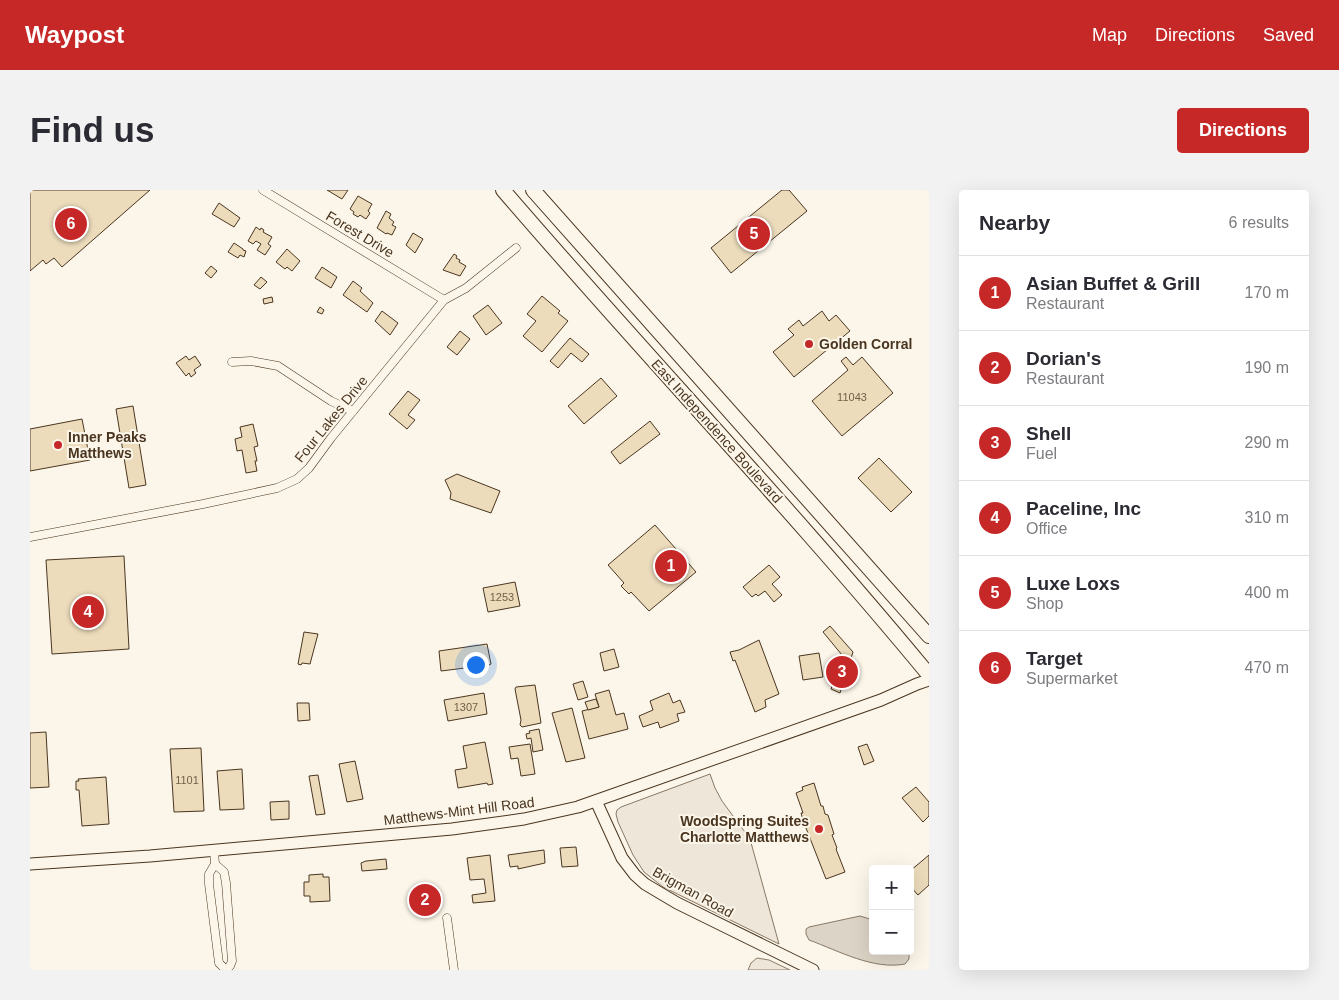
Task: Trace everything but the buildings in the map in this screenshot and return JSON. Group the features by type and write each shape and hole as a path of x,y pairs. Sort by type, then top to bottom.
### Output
{"highway":[{"path":"494,190 538,231"},
{"name":"East Independence Boulevard","path":"502,190 861,592 929,675"},
{"name":"East Independence Boulevard","path":"533,190 929,636"},
{"path":"540,190 576,239"}],"main road":[{"name":"Matthews-Mint Hill Road","path":"30,864 214,850 492,825 542,816 596,801 881,700 929,680"},
{"name":"Brigman Road","path":"596,801 622,858 635,875 645,884 676,904 813,970"}],"street":[{"name":"Forest Drive","path":"263,190 444,300"},
{"name":"Four Lakes Drive","path":"30,537 277,488 297,479 309,468 444,300 466,288 516,248"},
{"path":"232,362 251,361 278,366 331,401 353,411"},
{"path":"214,850 215,864 210,874 210,884 219,963 226,970 232,961 226,883 224,872 215,864"},
{"path":"447,918 454,970"}],"shaded area":[{"path":"710,774 722,801 750,839 779,944 663,887 644,872 633,855 618,822 616,814 617,810 621,807"},
{"path":"860,916 869,919 869,955 909,955 909,959 905,964 893,965 868,962 809,940 806,929"},
{"path":"757,958 769,960 790,970 748,970 751,963"}],"place":[{"name":"Target","path":"71,224"},
{"name":"Luxe Loxs","path":"754,234"},
{"name":"Golden Corral","path":"809,344"},
{"name":"Inner Peaks Matthews","path":"58,445"},
{"name":"Asian Buffet & Grill","path":"671,566"},
{"name":"Paceline, Inc","path":"88,612"},
{"name":"Shell","path":"842,672"},
{"name":"WoodSpring Suites Charlotte Matthews","path":"819,829"},
{"name":"Dorian's","path":"425,900"}]}
